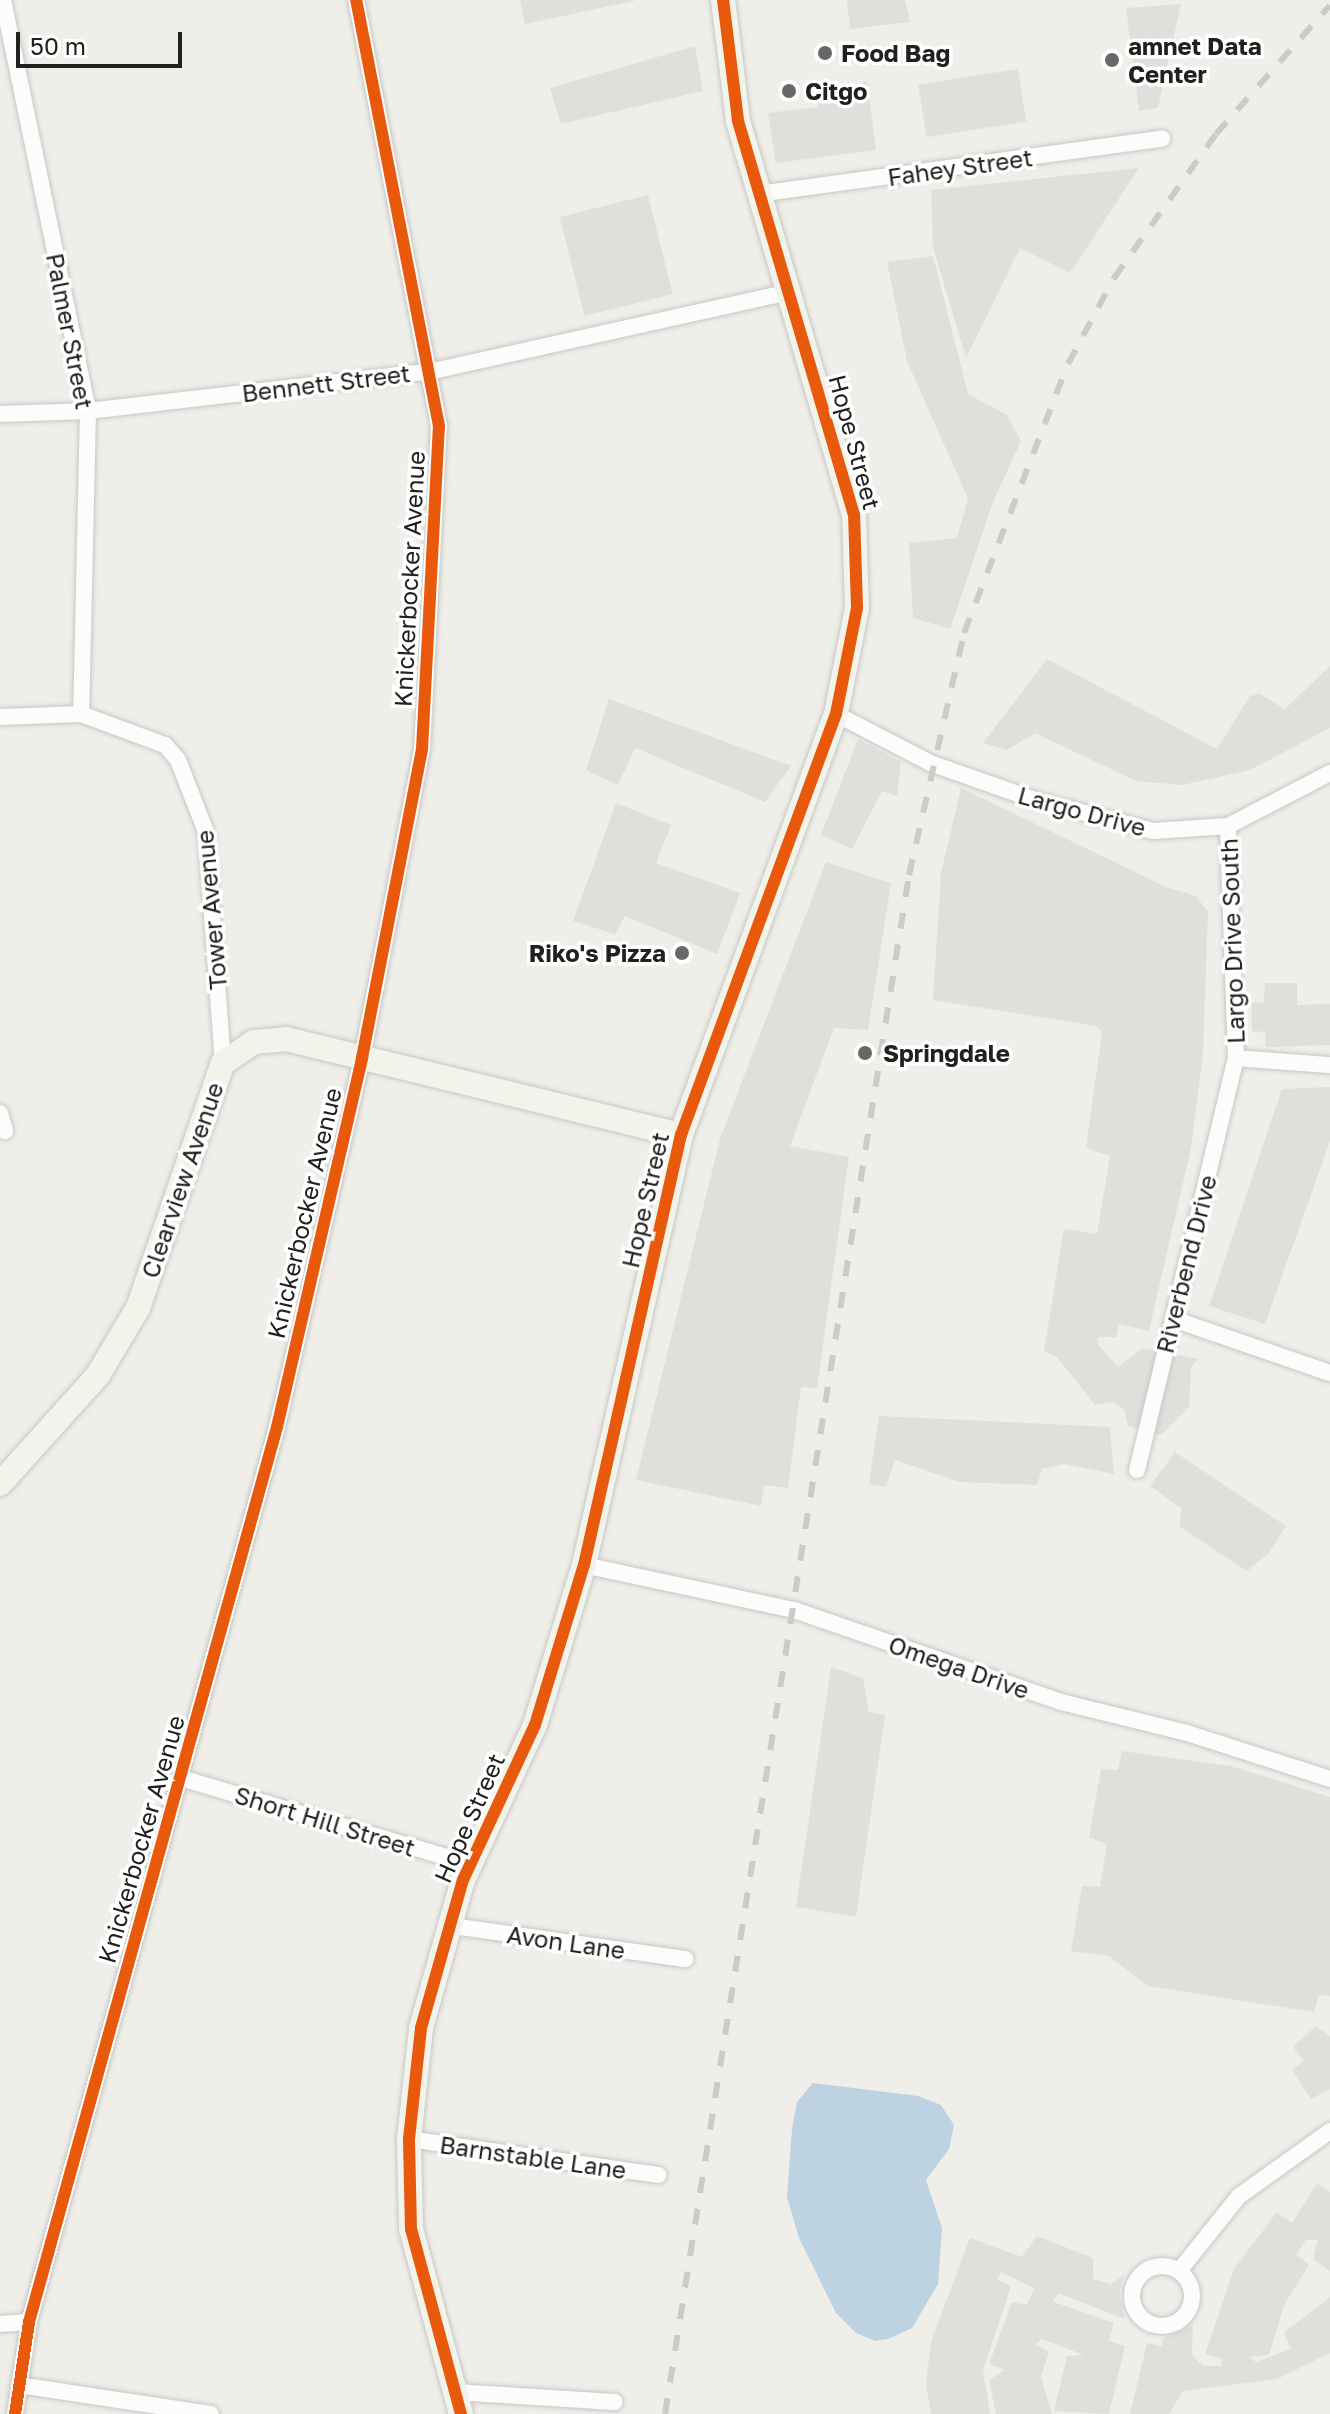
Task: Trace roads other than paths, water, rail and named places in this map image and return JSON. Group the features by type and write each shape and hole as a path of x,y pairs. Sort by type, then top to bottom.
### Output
{"main road":[{"name":"Hope Street","path":"458,2403 411,2229 409,2139 421,2028 446,1925 469,1864 535,1725 584,1565 681,1135 836,714 857,608 854,515 738,120 723,0"},
{"name":"Clearview Avenue","path":"0,1484 98,1375 138,1308 223,1063 254,1042 286,1039 681,1135"}],"street":[{"name":"Palmer Street","path":"3,0 88,411 81,714"},
{"name":"Knickerbocker Avenue","path":"15,2414 29,2322 277,1427 362,1058 422,749 439,426 433,371 356,0"},
{"name":"Fahey Street","path":"758,194 1162,139"},
{"name":"Bennett Street","path":"0,414 88,411 433,371 788,292"},
{"name":"Tower Avenue","path":"0,717 81,714 165,745 200,806 223,1063"},
{"name":"Largo Drive","path":"836,714 930,763 1035,800 1153,831 1228,826 1330,773"},
{"name":"Largo Drive South","path":"1228,826 1236,1058 1330,1065"},
{"name":"Riverbend Drive","path":"1137,1470 1236,1058"},
{"path":"0,1113 5,1131"},
{"path":"1173,1319 1330,1373"},
{"name":"Omega Drive","path":"584,1565 794,1610 1061,1702 1187,1733 1330,1779"},
{"name":"Short Hill Street","path":"181,1778 469,1864"},
{"name":"Avon Lane","path":"446,1925 686,1959"},
{"path":"1179,2271 1239,2196 1330,2131"},
{"name":"Barnstable Lane","path":"409,2139 658,2175"},
{"path":"0,2324 29,2322"},
{"path":"19,2385 211,2414"},
{"path":"458,2403 615,2402"}],"water":[{"path":"813,2083 918,2096 941,2105 954,2125 949,2149 926,2180 942,2228 938,2284 912,2328 888,2339 875,2341 856,2333 836,2313 799,2238 787,2197 792,2129 797,2102"}],"railway":[{"path":"665,2414 909,875 964,633 1068,364 1114,278 1216,134 1330,5"}],"place":[{"name":"Food Bag","path":"825,53"},
{"name":"amnet Data Center","path":"1112,60"},
{"name":"Citgo","path":"789,91"},
{"name":"Riko's Pizza","path":"682,953"},
{"name":"Springdale","path":"865,1053"}]}
